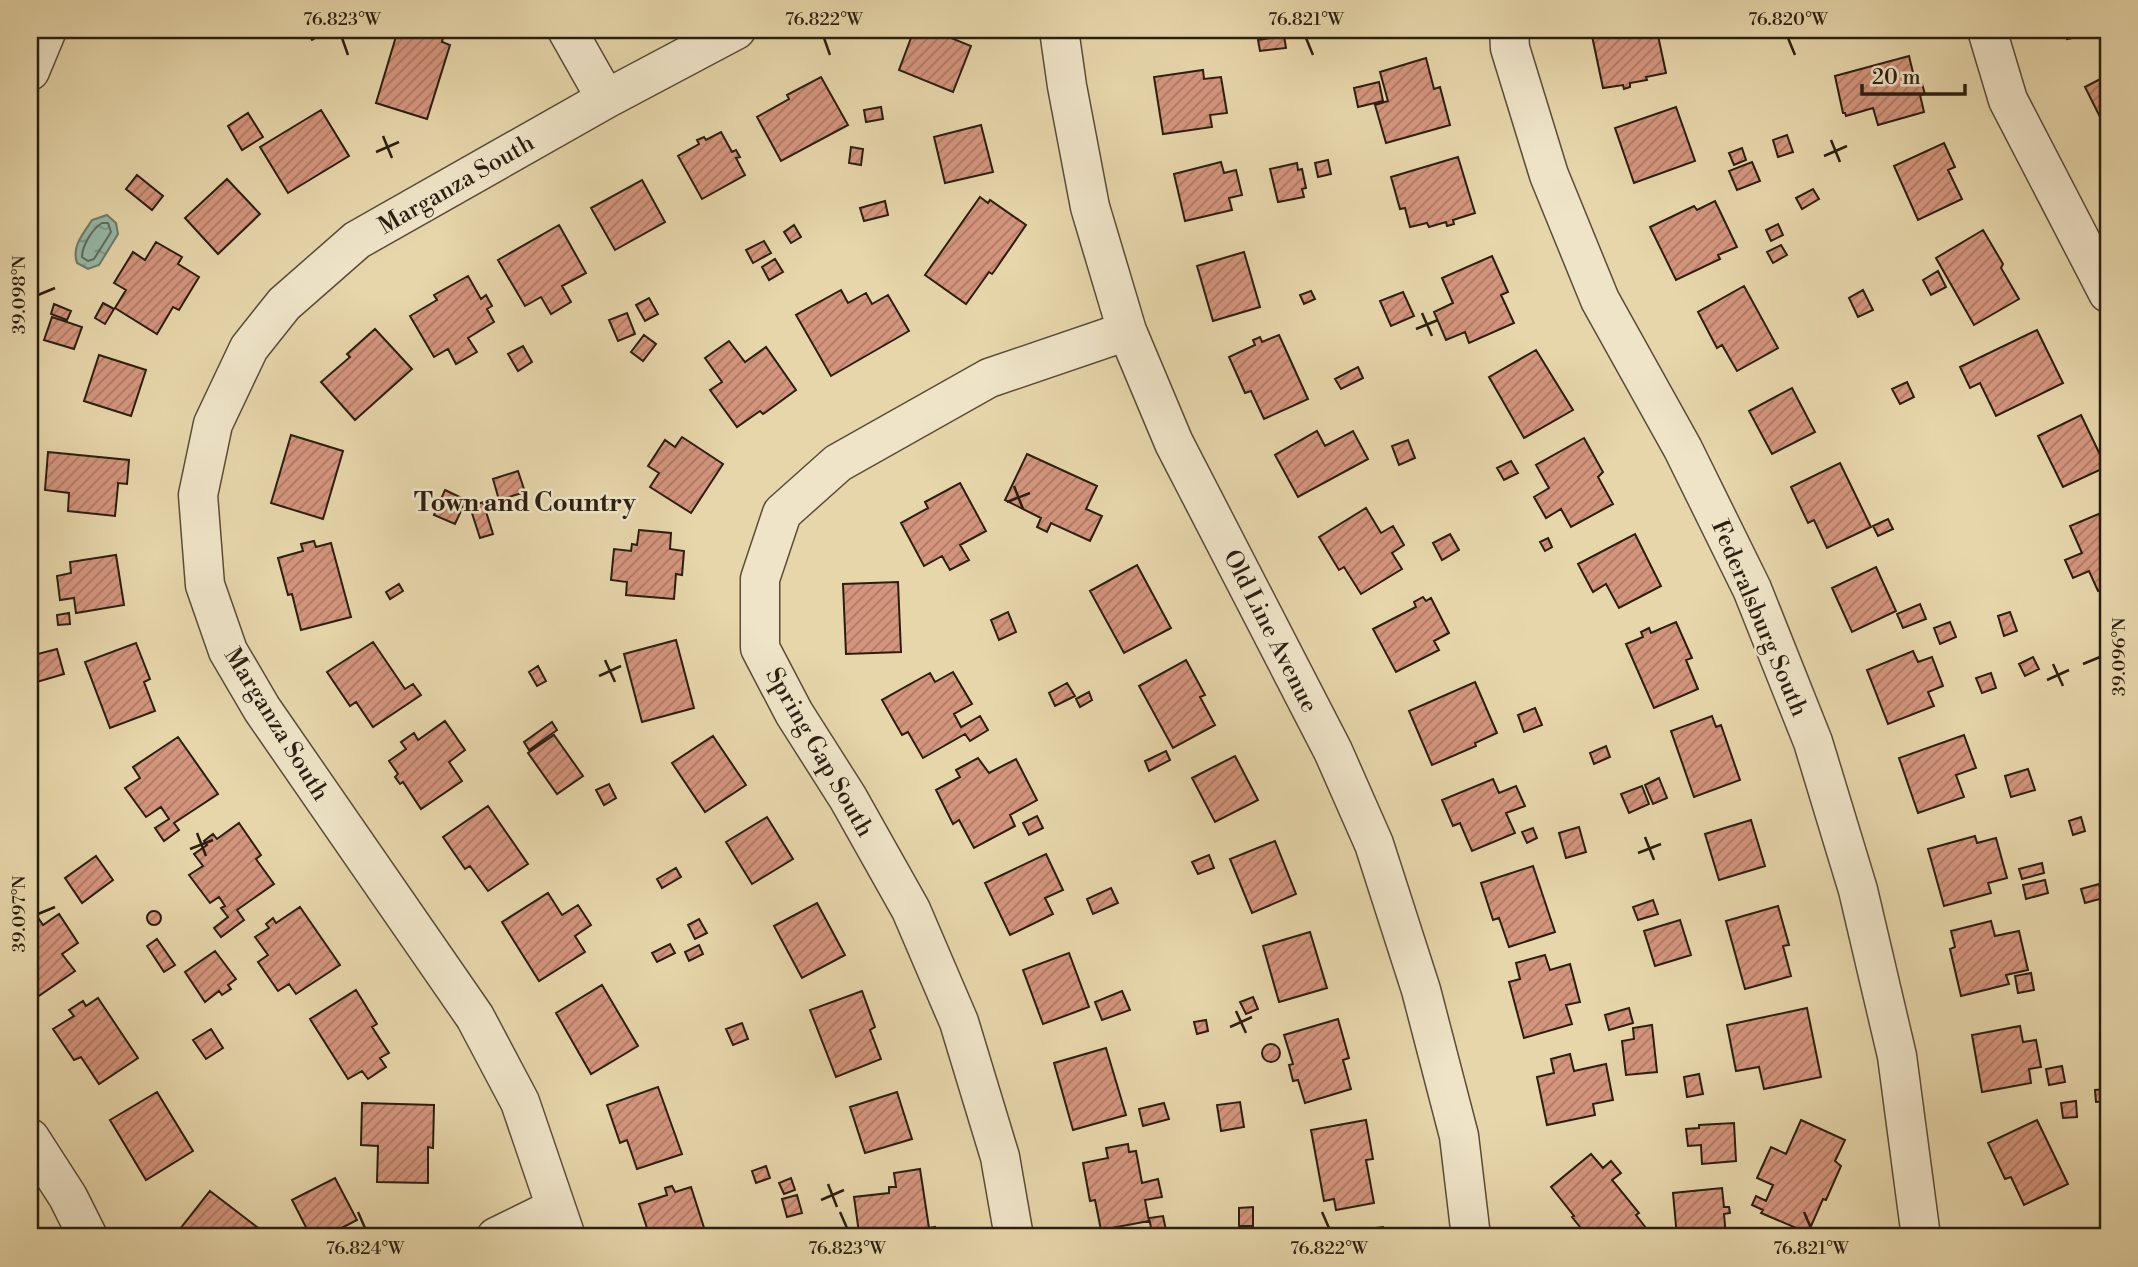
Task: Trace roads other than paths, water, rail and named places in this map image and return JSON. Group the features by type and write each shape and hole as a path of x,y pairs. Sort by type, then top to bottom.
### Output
{"street":[{"path":"30,71 47,30"},
{"path":"567,30 606,99"},
{"name":"Marganza South","path":"561,1223 520,1102 475,1017 262,709 228,651 205,585 198,495 213,424 248,348 284,304 357,240 606,99 736,30"},
{"name":"Old Line Avenue","path":"1059,30 1090,207 1127,331 1174,443 1333,751 1374,844 1421,990 1458,1136 1471,1237"},
{"name":"Federalsburg South","path":"1509,30 1510,48 1549,175 1600,300 1683,449 1752,589 1813,742 1858,890 1897,1056 1920,1237"},
{"path":"1987,30 2008,100 2108,293"},
{"name":"Spring Gap South","path":"1014,1237 1000,1157 958,1022 911,910 848,798 793,713 760,648 760,579 782,513 838,463 989,378 1127,331"},
{"path":"30,1138 68,1197 88,1237"},
{"path":"496,1237 561,1223"}],"water":[{"path":"107,215 116,223 118,234 99,265 88,269 77,263 77,245 92,220"}],"district":[{"name":"Town and Country","path":"525,502"}]}
